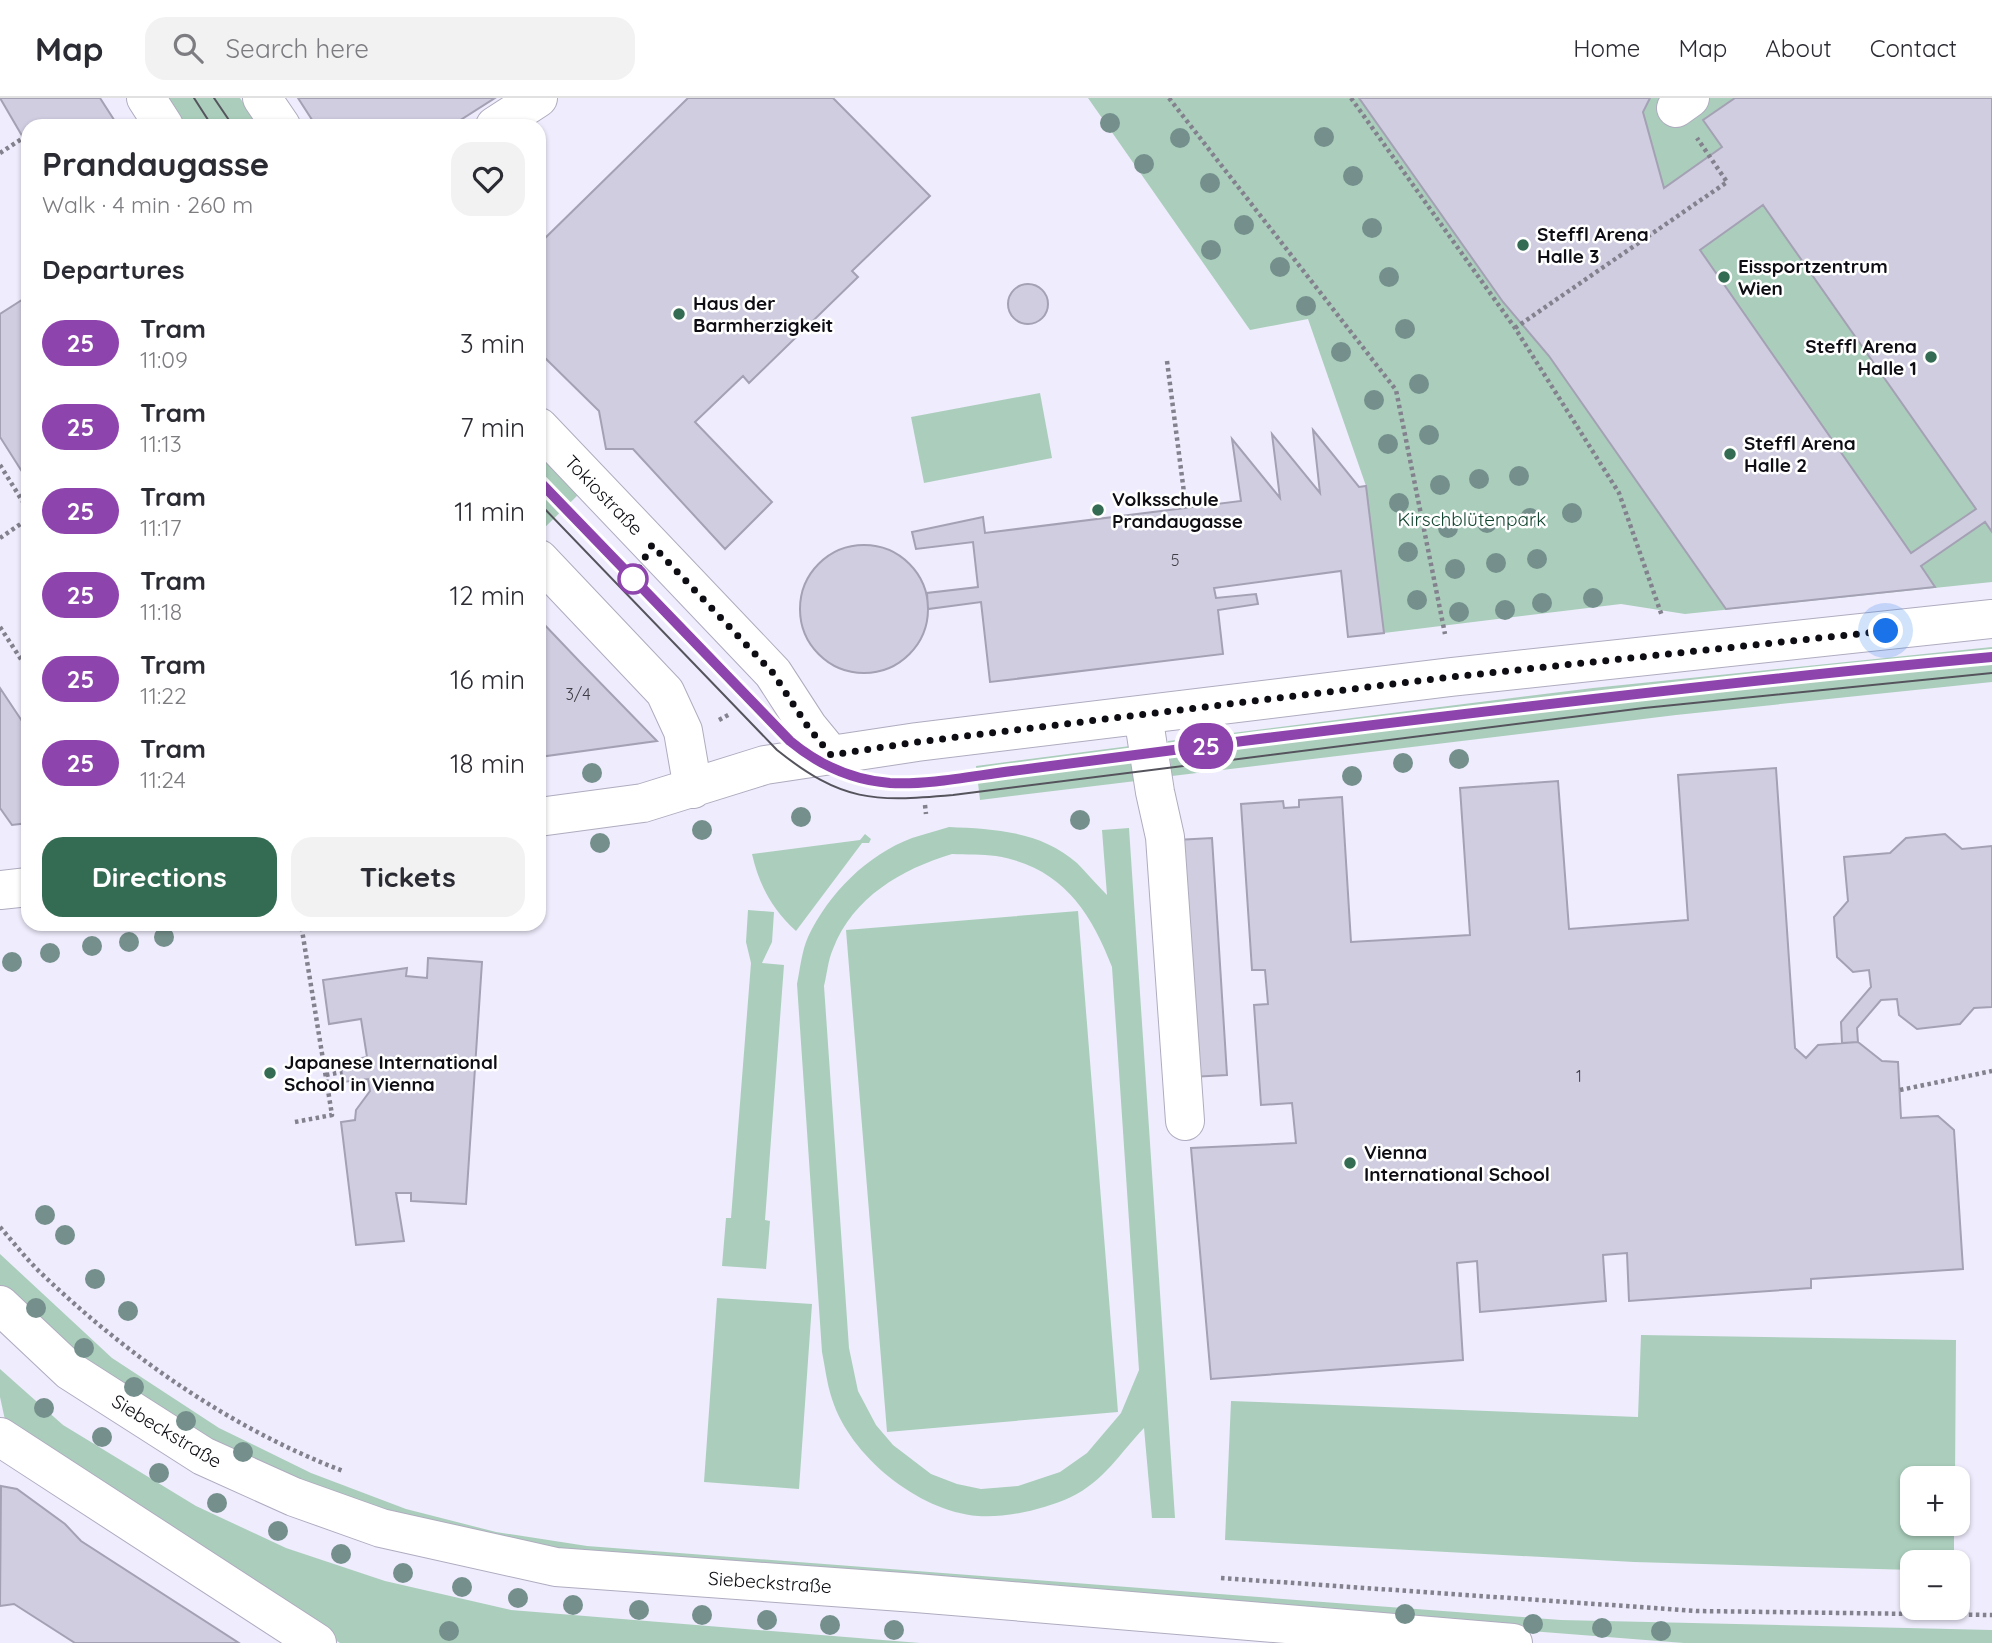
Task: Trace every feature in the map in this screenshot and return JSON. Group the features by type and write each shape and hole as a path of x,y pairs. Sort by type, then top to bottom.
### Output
{"main road":[{"path":"146,98 160,119"},
{"path":"262,98 276,119"},
{"path":"506,119 538,98"},
{"name":"Tokiostraße","path":"546,434 773,673 808,727 831,755"},
{"path":"546,566 665,692 683,731 693,789"},
{"path":"546,816 642,803 765,765 831,755 1465,676 1992,619"},
{"path":"1143,715 1165,837 1185,1121"},
{"path":"0,890 21,888"},
{"path":"0,1305 64,1377"},
{"path":"0,1336 64,1377"},
{"name":"Siebeckstraße","path":"64,1377 194,1474 289,1519 372,1549 557,1590 1278,1643"},
{"name":"Siebeckstraße","path":"64,1377 203,1456 294,1497 381,1528 556,1567 929,1594 1513,1643"},
{"path":"0,1437 317,1643"}],"path":[{"path":"1169,98 1396,390 1445,634"},
{"path":"1351,98 1515,328 1619,493 1674,653"},
{"path":"1515,328 1727,182 1683,103"},
{"path":"0,153 21,139"},
{"path":"1167,361 1186,508"},
{"path":"0,465 21,499"},
{"path":"0,538 21,524"},
{"path":"0,627 21,659"},
{"path":"925,805 926,814"},
{"path":"295,1122 332,1115 302,931"},
{"path":"1900,1090 1992,1071"},
{"path":"326,1075 342,1072"},
{"path":"0,1227 41,1273 108,1333 199,1398 300,1455 346,1472"},
{"path":"1214,1577 1697,1611 1992,1615"}],"green space":[{"path":"166,98 240,98 254,119 180,119"},
{"name":"Eissportzentrum Wien","path":"1088,98 1992,98 1992,582 1685,614 1621,604 1384,633 1366,486 1308,319 1250,330"},
{"path":"1040,393 1052,458 924,483 911,417"},
{"path":"546,455 581,492 546,526"},
{"path":"1992,647 1992,682 1676,715 1172,776 1168,741 1593,688"},
{"path":"1130,746 1136,781 980,800 976,766"},
{"path":"949,827 1000,831 1048,844 1077,863 1107,895 1102,830 1129,828 1175,1518 1152,1518 1144,1428 1102,1475 1071,1497 1026,1512 978,1516 932,1504 889,1477 854,1441 832,1399 822,1352 797,984 801,960 806,942 817,921 851,877 895,845","holes":["952,854 996,856 1019,862 1055,881 1083,910 1112,967 1139,1370 1121,1413 1087,1453 1060,1472 1018,1486 981,1489 957,1484 931,1474 893,1445 876,1425 858,1391 849,1348 824,986 831,953 853,914 866,900 898,877"]},
{"path":"865,834 871,839 869,843 862,843 796,931 768,896 758,876 752,854 860,840"},
{"path":"748,910 774,912 772,942 762,963 784,965 765,1220 770,1221 766,1269 722,1266 726,1218 731,1218 751,963 746,942"},
{"path":"1078,911 1118,1412 887,1432 846,930"},
{"path":"0,1254 112,1358 219,1428 311,1473 406,1509 496,1532 587,1546 1561,1620 1992,1630 1992,1643 1684,1643 554,1555 339,1505 133,1402 0,1289"},
{"path":"717,1298 812,1304 799,1489 704,1482"},
{"path":"1641,1335 1956,1340 1955,1466 1900,1466 1900,1536 1954,1536 1954,1550 1900,1550 1900,1570 1634,1562 1225,1540 1231,1401 1638,1417"},
{"path":"0,1369 63,1425 196,1506 286,1548 385,1581 511,1610 920,1643 340,1643 191,1547 5,1420 0,1397"}],"building":[{"path":"0,98 100,98 114,119 21,119 21,134"},
{"path":"298,98 495,98 462,119 312,119"},
{"name":"Haus der Barmherzigkeit","path":"688,98 833,98 930,196 852,271 858,277 749,383 743,376 695,422 772,502 725,549 633,449 606,449 599,411 546,359 546,237"},
{"name":"Eissportzentrum Wien","path":"1359,98 1650,98 1643,112 1664,188 1722,147 1703,120 1735,98 1992,98 1992,532 1985,522 1921,566 1935,587 1726,609 1549,356 1503,302","holes":["1763,205 1976,509 1911,553 1700,250"]},
{"path":"1028,284 1042,290 1048,304 1042,318 1028,324 1014,318 1008,304 1014,290"},
{"path":"21,300 21,470 0,437 0,314"},
{"path":"1313,430 1359,487 1366,486 1384,633 1348,637 1341,571 1214,588 1216,598 1256,594 1258,604 1218,610 1223,654 990,682 981,602 928,609 927,593 978,587 973,542 916,549 912,532 983,517 985,533 1241,501 1232,439 1280,498 1272,434 1320,493"},
{"path":"864,545 888,550 909,564 923,585 928,609 923,633 909,654 888,668 864,673 840,668 819,654 805,633 800,609 805,585 819,564 840,550"},
{"path":"546,626 580,662 657,741 546,756"},
{"path":"0,688 21,720 21,824 12,825 0,808"},
{"path":"1776,768 1795,1048 1806,1058 1818,1045 1858,1042 1882,1061 1898,1062 1901,1118 1938,1116 1954,1130 1963,1269 1811,1279 1811,1288 1629,1301 1627,1253 1603,1255 1606,1301 1480,1312 1477,1261 1457,1263 1463,1360 1211,1379 1191,1148 1296,1143 1292,1103 1261,1105 1254,1005 1268,1004 1265,970 1252,970 1241,804 1283,801 1284,808 1299,807 1299,800 1342,797 1351,942 1470,935 1460,788 1558,781 1569,929 1688,920 1678,775"},
{"path":"1945,834 1962,849 1992,846 1992,1007 1974,1008 1960,1024 1917,1029 1899,1015 1897,999 1881,1000 1857,1028 1858,1042 1842,1043 1841,1022 1871,987 1869,970 1853,972 1837,957 1834,917 1848,901 1844,857 1890,853 1906,838"},
{"path":"1212,838 1227,1075 1191,1077 1176,840"},
{"path":"428,958 482,962 466,1204 411,1201 411,1193 396,1193 404,1241 356,1245 341,1122 355,1120 356,1110 370,1091 368,1079 343,1082 341,1062 367,1057 361,1019 329,1024 323,980 407,968 406,976 427,978"},
{"path":"1,1486 17,1489 65,1524 81,1541 239,1643 75,1643 14,1604 0,1606"}],"tram line":[{"path":"194,98 208,119"},
{"path":"214,98 228,119"},
{"path":"546,488 790,741 836,769 886,782 922,782 1457,714 1992,657"},
{"name":"25","path":"546,488 790,741 811,758 848,775 888,783 999,773 1416,719 1756,679 1992,657"},
{"path":"546,510 777,750 800,767 840,789 879,798 953,795 1644,708 1992,673"}],"place":[{"name":"Steffl Arena Halle 3","path":"1523,245"},
{"name":"Eissportzentrum Wien","path":"1724,277"},
{"name":"Haus der Barmherzigkeit","path":"679,314"},
{"name":"Steffl Arena Halle 1","path":"1931,357"},
{"name":"Steffl Arena Halle 2","path":"1730,454"},
{"name":"Volksschule Prandaugasse","path":"1098,510"},
{"name":"Japanese International School in Vienna","path":"270,1073"},
{"name":"Vienna International School","path":"1350,1163"}],"route":[{"path":"633,579 652,545 773,673 808,727 831,755 917,742 1451,677 1886,631"}],"park label":[{"name":"Kirschblütenpark","path":"1472,519"}]}
